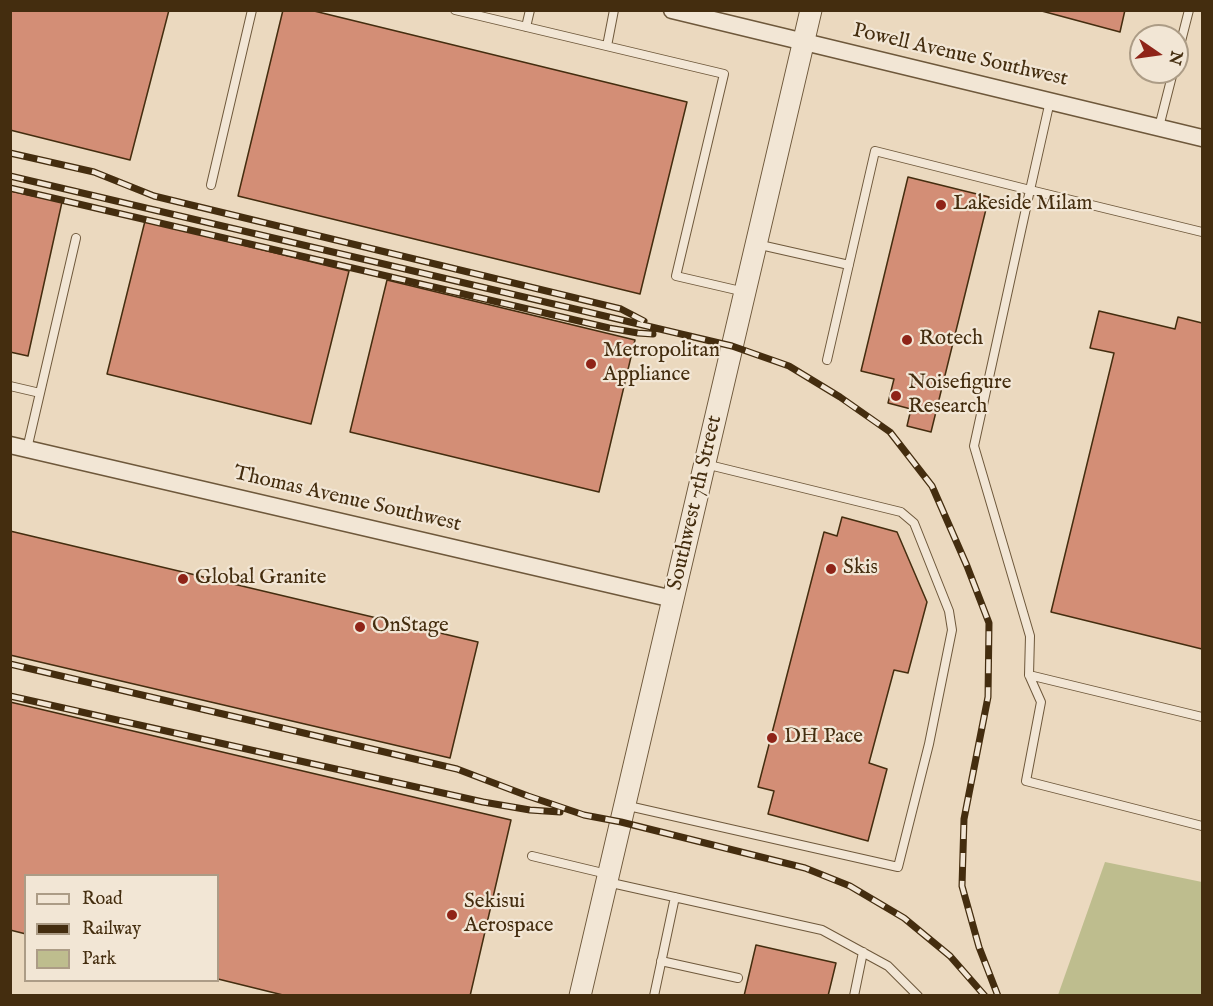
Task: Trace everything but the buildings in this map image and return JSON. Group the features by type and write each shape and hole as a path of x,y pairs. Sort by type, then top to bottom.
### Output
{"street":[{"name":"Powell Avenue Southwest","path":"672,10 1203,138"},
{"name":"Southwest 7th Street","path":"580,996 811,10"},
{"name":"Thomas Avenue Southwest","path":"19,447 673,599"}],"lane":[{"path":"211,185 252,10"},
{"path":"455,10 724,74 676,276 745,292"},
{"path":"526,27 530,10"},
{"path":"607,46 614,10"},
{"path":"1159,127 1170,84"},
{"path":"1050,101 974,446 1030,636 1029,675 1041,702 1026,781 1203,826"},
{"path":"827,360 875,151 1203,232"},
{"path":"19,447 40,393 76,238"},
{"path":"756,244 849,265"},
{"path":"10,386 40,393"},
{"path":"624,806 898,867 929,744 951,630 949,611 914,523 902,512 704,464"},
{"path":"1029,675 1203,717"},
{"path":"532,856 675,897 822,930 888,966 918,996"},
{"path":"654,996 675,897"},
{"path":"854,996 863,952"},
{"path":"661,962 738,978"}],"green space":[{"path":"1105,862 1202,882 1202,995 1058,995"}],"railway":[{"path":"10,153 94,172 154,196 621,309 644,321"},
{"path":"10,176 732,346 789,366 840,397 890,432 932,486 989,623 988,697 964,819 962,886 979,947 998,996"},
{"path":"10,188 609,328 653,334"},
{"path":"10,664 457,769 584,815 621,822 805,868 850,886 904,918 950,956 985,996"},
{"path":"10,696 483,802 530,810 560,812"}],"place":[{"name":"Lakeside Milam","path":"941,205"},
{"name":"Rotech","path":"907,340"},
{"name":"Metropolitan Appliance","path":"591,364"},
{"name":"Noisefigure Research","path":"896,396"},
{"name":"Skis","path":"831,569"},
{"name":"Global Granite","path":"183,579"},
{"name":"OnStage","path":"360,627"},
{"name":"DH Pace","path":"772,738"},
{"name":"Sekisui Aerospace","path":"452,915"}]}
